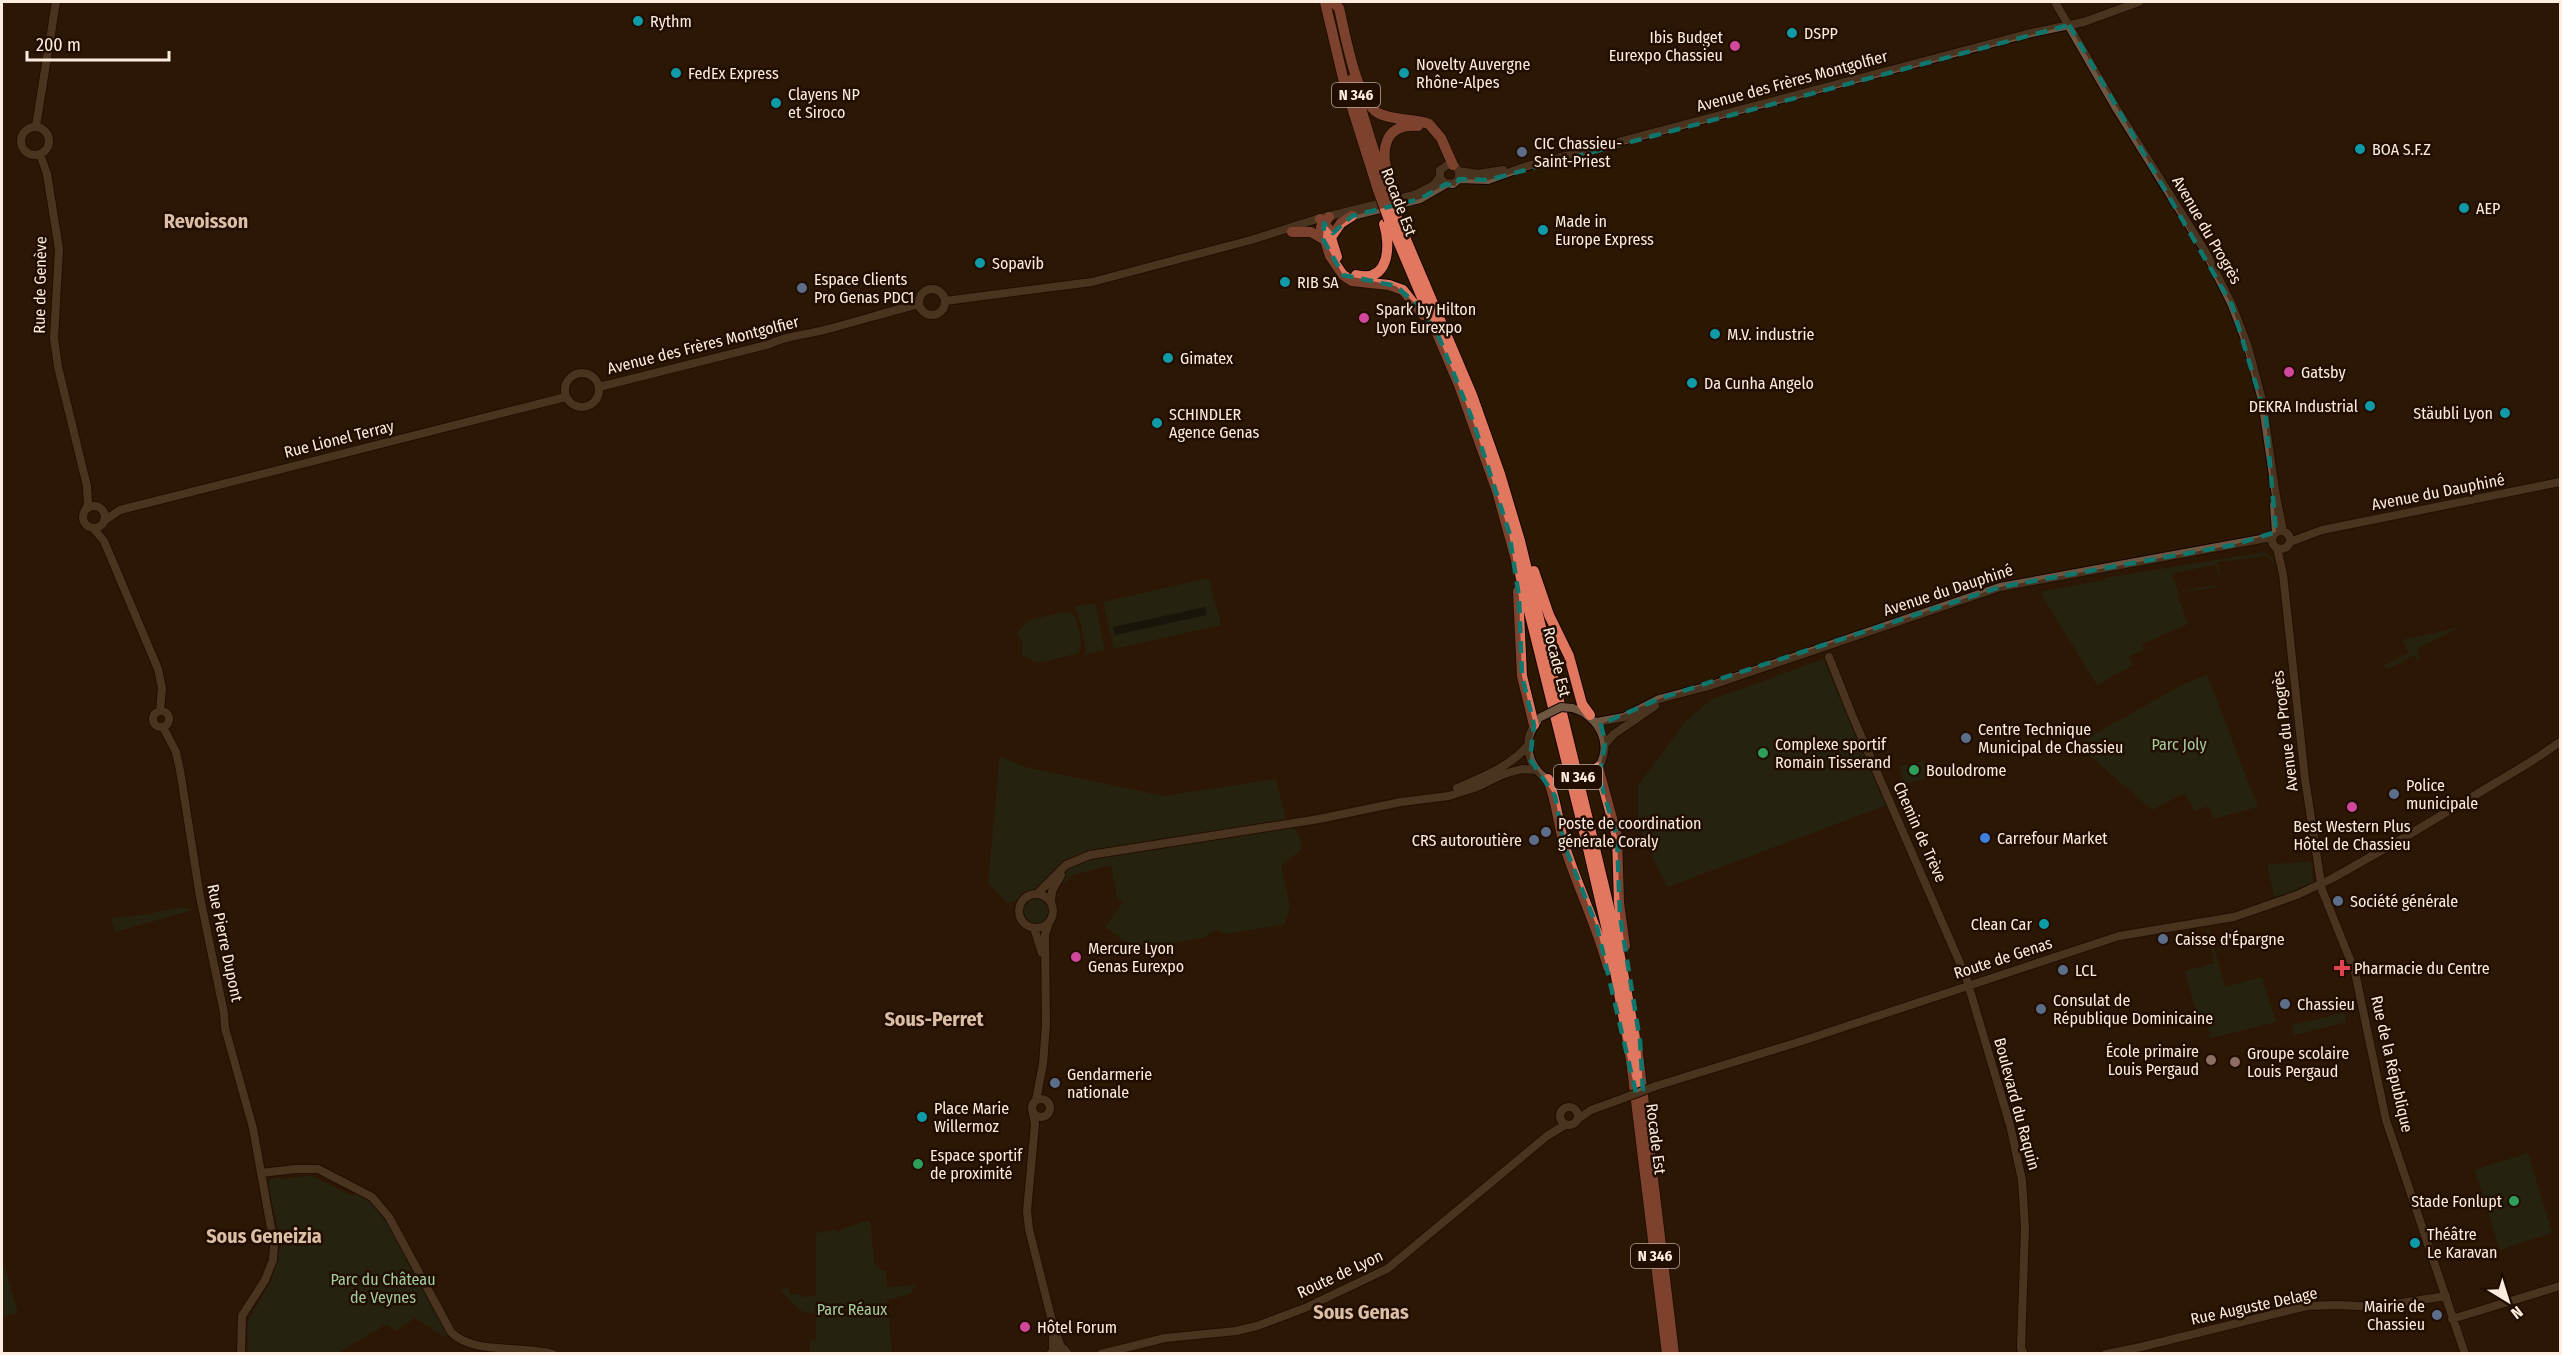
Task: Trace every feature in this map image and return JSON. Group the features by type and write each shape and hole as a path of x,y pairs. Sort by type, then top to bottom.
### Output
{"highway":[{"name":"Rocade Est","path":"1326,2 1354,117 1473,421 1509,532 1600,902 1631,1060 1666,1353"},
{"name":"Rocade Est","path":"1333,2 1382,189"},
{"path":"1333,2 1339,8 1360,85 1371,107 1385,116 1429,124 1441,138 1451,172"},
{"path":"1382,189 1386,168 1384,149 1389,137 1400,128 1420,126 1432,132 1451,172"},
{"path":"1328,238 1341,223 1352,216"},
{"name":"Rocade Est","path":"1392,218 1441,310 1440,319 1472,395 1511,509 1608,901 1637,1046 1674,1353"},
{"path":"1292,232 1311,232 1328,238 1339,264 1349,274 1361,277 1376,273 1385,264 1392,218"},
{"path":"1324,219 1336,267 1343,275 1352,280 1389,285 1403,290 1411,296 1430,327 1438,335"},
{"path":"1511,509 1517,517 1549,615 1569,656 1582,704 1593,719"},
{"path":"1509,532 1507,540 1520,605 1522,676 1537,721"},
{"path":"1598,767 1599,777 1614,818 1617,837 1619,910 1640,1041 1637,1046"},
{"path":"1553,781 1564,844 1600,939 1626,1053 1631,1060"}],"street":[{"path":"36,126 56,2"},
{"name":"Avenue du Progrès","path":"2055,2 2217,272 2242,330 2264,407 2276,496 2305,778 2321,885"},
{"name":"Avenue des Frères Montgolfier","path":"945,301 1092,282 1414,195 1434,185 1451,172 1478,174 1524,167 2069,25 2139,2"},
{"path":"36,126 45,130 49,139 48,148 40,154 27,153 20,142 23,132 36,126"},
{"name":"Rue de Genève","path":"40,154 47,174 59,249 54,338 58,367 87,486 86,509"},
{"path":"1446,184 1451,172"},
{"name":"Avenue des Frères Montgolfier","path":"1251,240 1292,232 1324,219 1352,216 1420,199 1446,184 1453,184 1451,172"},
{"path":"932,289 940,291 945,301 942,310 933,315 922,311 919,304 922,293 932,289"},
{"name":"Avenue des Frères Montgolfier","path":"599,387 770,344 785,337 803,336 881,316 919,304"},
{"path":"583,373 593,377 599,387 599,393 594,402 584,407 574,405 566,397 567,383 577,374 583,373"},
{"name":"Rue Lionel Terray","path":"103,522 120,510 566,397"},
{"name":"Avenue du Dauphiné","path":"1593,719 1623,717 1659,699 1709,686 2000,587 2047,576 2280,539 2560,482"},
{"name":"Rue de Genève","path":"87,486 100,507"},
{"path":"92,506 100,507 105,514 104,541 93,528 84,522 83,515 86,509 92,506"},
{"name":"Rue Lionel Terray","path":"100,507 120,510"},
{"path":"93,528 103,522"},
{"name":"Rue Pierre Dupont","path":"104,541 158,669 162,687 160,711 169,717 168,724 163,727 176,752 180,770 200,897 224,1013 225,1028 253,1128 274,1245 273,1260 266,1280 242,1316 241,1353"},
{"name":"Chemin de Trève","path":"1829,657 1969,985"},
{"name":"Avenue du Dauphiné","path":"1605,744 1631,722 1679,693"},
{"path":"1430,797 1479,778 1522,753 1528,745 1537,721 1561,707 1572,708 1593,719 1602,733 1605,744 1598,767 1590,775 1569,784 1553,781 1537,770 1530,759 1528,745"},
{"path":"2321,885 2532,761 2560,741"},
{"path":"1046,984 1039,936 1034,928 1025,924 1019,910 1023,899 1038,893 1066,864 1078,858 1319,819 1430,797 1449,796 1477,787 1504,774 1522,769 1537,770"},
{"path":"1034,1149 1050,1109 1044,1092 1043,1064 1045,935 1053,913 1051,902 1054,885 1063,872 1080,860 1100,854"},
{"name":"Route de Genas","path":"1591,1110 1697,1072 1802,1041 2119,936 2234,917 2321,885"},
{"name":"Rue de la République","path":"2321,885 2358,980 2386,1120 2464,1353"},
{"path":"1038,893 1051,902"},
{"path":"1034,928 1049,922"},
{"name":"Boulevard du Raquin","path":"1969,985 2010,1125 2022,1180 2025,1228 2021,1340 2026,1353"},
{"path":"1043,1064 1036,1100 1032,1107 1035,1124 1028,1220 1058,1351"},
{"path":"1036,1100 1047,1101"},
{"path":"1565,1108 1591,1110 1573,1125 1563,1121 1565,1108"},
{"path":"1575,1109 1578,1119"},
{"path":"1033,1113 1037,1117 1046,1116"},
{"name":"Route de Lyon","path":"1095,1353 1165,1338 1236,1331 1257,1326 1305,1308 1387,1269 1563,1121"},
{"path":"260,1169 318,1169 372,1197 388,1217 454,1336 466,1345 503,1352 553,1353"},
{"path":"2452,1318 2560,1286"},
{"name":"Rue Auguste Delage","path":"2106,1353 2141,1347 2307,1306 2376,1307 2446,1296"}],"highlighted area":[{"path":"2069,25 2232,305 2266,418 2276,532 2233,545 2000,587 1659,699 1601,724 1605,744 1599,777 1617,837 1620,916 1640,1041 1643,1090 1636,1093 1597,927 1564,844 1555,796 1530,759 1534,725 1522,676 1519,597 1509,532 1473,421 1438,335 1416,304 1396,286 1343,275 1323,239 1324,223 1333,233 1352,216 1420,199 1446,184 1455,186 1459,179 1488,180"}],"green space":[{"path":"2265,552 2273,559 2275,565 2267,556 2218,562 2220,575 2218,575 2216,565 2172,573 2178,592 2212,585 2217,587 2177,593 2188,624 2142,644 2144,649 2129,657 2133,665 2097,685 2041,594 2044,591 2105,580 2105,578"},
{"path":"1209,578 1221,625 1114,649 1103,602"},
{"path":"1095,603 1105,650 1084,655 1086,650 1078,612 1074,607"},
{"path":"1064,612 1073,614 1077,623 1081,639 1079,653 1043,662 1035,662 1022,655 1023,644 1017,633 1029,620"},
{"path":"2461,627 2418,648 2419,660 2414,655 2388,669 2383,666 2409,653 2402,640"},
{"name":"Complexe sportif Romain Tisserand","path":"1823,659 1887,805 1667,887 1638,825 1638,786 1686,721 1711,700"},
{"name":"Parc Joly","path":"2207,675 2258,807 2213,819 2209,806 2195,811 2185,793 2152,810 2080,747 2079,744 2082,741 2182,685"},
{"path":"1000,756 1025,767 1164,796 1276,779 1285,816 1299,835 1302,849 1281,866 1290,906 1285,924 1228,934 1215,930 1203,938 1143,948 1128,943 1105,927 1123,902 1117,897 1111,865 1074,875 1065,882 1039,887 1008,904 988,883"},
{"name":"Boulodrome","path":"1924,761 1927,775 1925,779 1904,784 1900,766"},
{"path":"2311,861 2313,882 2275,899 2267,865"},
{"path":"1037,898 1046,902 1050,911 1046,920 1037,924 1028,920 1024,911 1028,902"},
{"path":"181,907 193,910 115,932 111,918 143,915"},
{"path":"2209,929 2225,987 2262,977 2276,1022 2211,1038 2207,1022 2197,1016 2185,971 2215,963 2206,930"},
{"path":"2344,1013 2346,1022 2294,1035 2292,1025"},
{"name":"Stade Fonlupt","path":"2528,1153 2552,1233 2500,1250 2475,1170"},
{"name":"Parc du Château de Veynes","path":"311,1176 353,1196 355,1192 375,1204 381,1211 448,1334 444,1337 415,1318 395,1331 387,1324 338,1353 248,1353 247,1323 272,1279 281,1244 268,1184 271,1179 285,1180"},
{"name":"Parc Réaux","path":"870,1220 874,1263 882,1271 886,1271 887,1287 918,1285 910,1294 887,1300 892,1353 810,1353 810,1340 816,1339 816,1314 801,1311 780,1290 788,1288 791,1295 816,1296 816,1233 835,1230 838,1233 842,1229"},
{"path":"2,1258 18,1313 2,1317"}],"shaded area":[{"path":"1205,607 1207,615 1115,635 1113,627"}],"place":[{"name":"Rythm","path":"638,21"},
{"name":"DSPP","path":"1792,33"},
{"name":"Ibis Budget Eurexpo Chassieu","path":"1735,46"},
{"name":"FedEx Express","path":"676,73"},
{"name":"Novelty Auvergne Rhône-Alpes","path":"1404,73"},
{"name":"Clayens NP et Siroco","path":"776,103"},
{"name":"BOA S.F.Z","path":"2360,149"},
{"name":"CIC Chassieu- Saint-Priest","path":"1522,152"},
{"name":"AEP","path":"2464,208"},
{"name":"Made in Europe Express","path":"1543,230"},
{"name":"Sopavib","path":"980,263"},
{"name":"RIB SA","path":"1285,282"},
{"name":"Espace Clients Pro Genas PDC1","path":"802,288"},
{"name":"Spark by Hilton Lyon Eurexpo","path":"1364,318"},
{"name":"M.V. industrie","path":"1715,334"},
{"name":"Gimatex","path":"1168,358"},
{"name":"Gatsby","path":"2289,372"},
{"name":"Da Cunha Angelo","path":"1692,383"},
{"name":"DEKRA Industrial","path":"2370,406"},
{"name":"Stäubli Lyon","path":"2505,413"},
{"name":"SCHINDLER Agence Genas","path":"1157,423"},
{"name":"Centre Technique Municipal de Chassieu","path":"1966,738"},
{"name":"Complexe sportif Romain Tisserand","path":"1763,753"},
{"name":"Boulodrome","path":"1914,770"},
{"name":"Police municipale","path":"2394,794"},
{"name":"Best Western Plus Hôtel de Chassieu","path":"2352,807"},
{"name":"Poste de coordination générale Coraly","path":"1546,832"},
{"name":"Carrefour Market","path":"1985,838"},
{"name":"CRS autoroutière","path":"1534,840"},
{"name":"Société générale","path":"2338,901"},
{"name":"Clean Car","path":"2044,924"},
{"name":"Caisse d'Épargne","path":"2163,939"},
{"name":"Mercure Lyon Genas Eurexpo","path":"1076,957"},
{"name":"Pharmacie du Centre","path":"2342,968"},
{"name":"LCL","path":"2063,970"},
{"name":"Chassieu","path":"2285,1004"},
{"name":"Consulat de République Dominicaine","path":"2041,1009"},
{"name":"École primaire Louis Pergaud","path":"2211,1060"},
{"name":"Groupe scolaire Louis Pergaud","path":"2235,1062"},
{"name":"Gendarmerie nationale","path":"1055,1083"},
{"name":"Place Marie Willermoz","path":"922,1117"},
{"name":"Espace sportif de proximité","path":"918,1164"},
{"name":"Stade Fonlupt","path":"2514,1201"},
{"name":"Théâtre Le Karavan","path":"2415,1243"},
{"name":"Mairie de Chassieu","path":"2437,1315"},
{"name":"Hôtel Forum","path":"1025,1327"}],"district":[{"name":"Revoisson","path":"206,221"},
{"name":"Sous-Perret","path":"934,1019"},
{"name":"Sous Geneizia","path":"264,1236"},
{"name":"Sous Genas","path":"1361,1312"}]}
